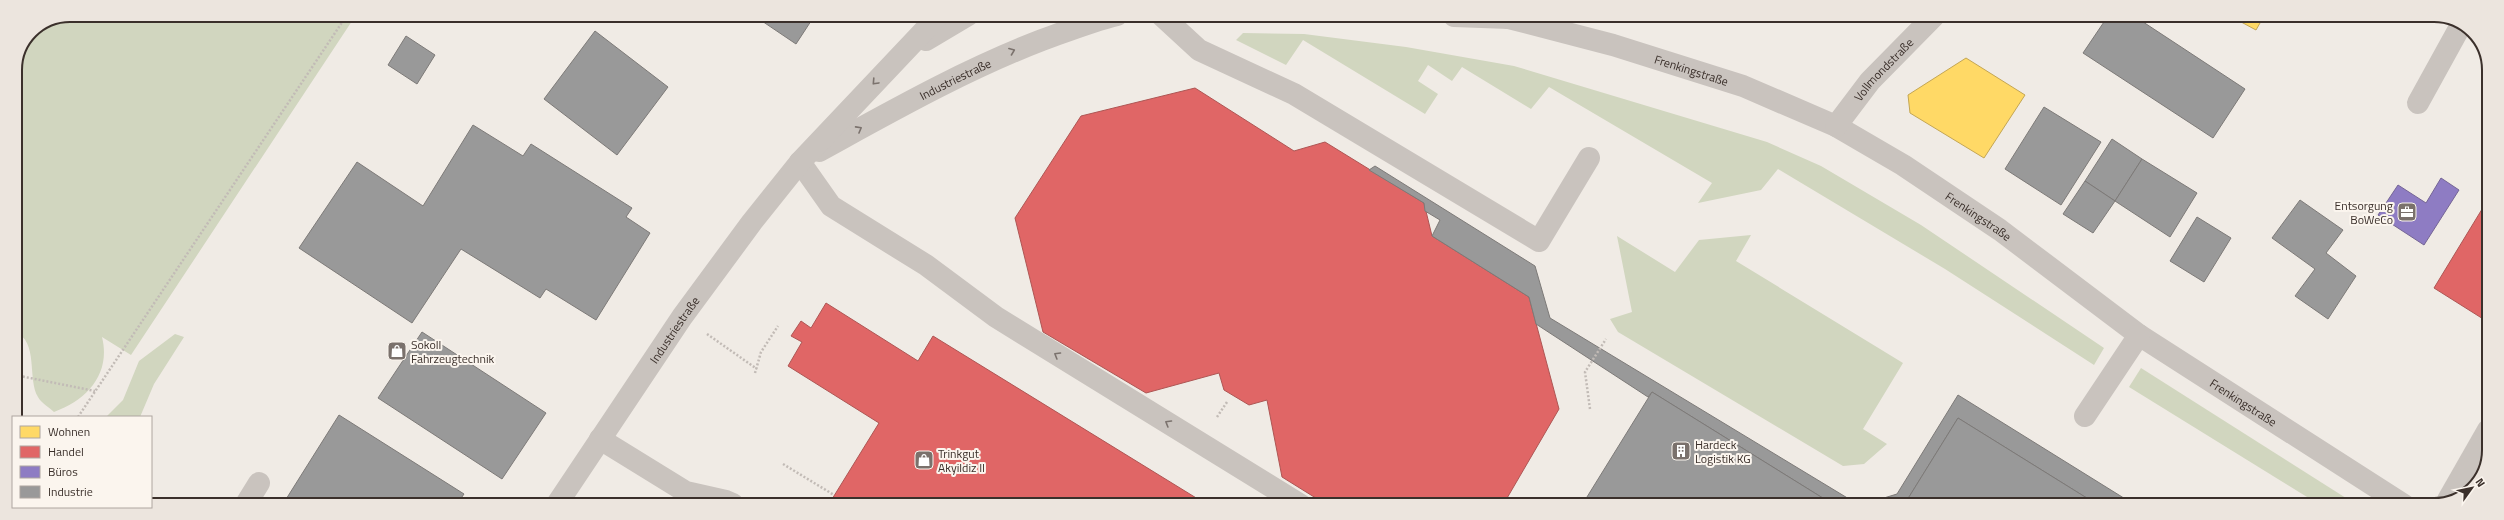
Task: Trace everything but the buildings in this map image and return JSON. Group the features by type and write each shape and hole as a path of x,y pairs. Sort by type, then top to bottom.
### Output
{"street":[{"name":"Industriestraße","path":"561,498 682,317 800,162 932,22"},
{"name":"Industriestraße","path":"902,54 956,22"},
{"name":"Industriestraße","path":"800,162 930,90 996,58 1058,34 1095,22"},
{"path":"1168,22 1199,50 1294,94 1539,241 1589,158"},
{"name":"Frenkingstraße","path":"1524,22 1613,45 1743,86 1836,126 1903,165 2000,230 2072,286 2139,335 2393,498"},
{"name":"Vollmondstraße","path":"1836,126 1870,81 1928,22"},
{"path":"2418,103 2459,29"},
{"path":"800,162 832,206 926,265 996,317 1035,342 1291,498"},
{"path":"2085,416 2139,335"},
{"path":"600,439 686,492 716,498"},
{"path":"2451,495 2482,440"},
{"path":"250,498 260,483"}],"path":[{"path":"79,416 342,22"},
{"path":"682,317 757,369"},
{"path":"755,373 761,352 778,326"},
{"path":"1590,409 1585,372 1606,339"},
{"path":"22,376 95,391"},
{"path":"783,464 834,495"}],"green space":[{"path":"70,22 351,22 131,355 102,337 104,350 103,362 100,373 94,384 77,400 54,412 38,397 33,381 30,352 27,343 22,337 22,70 26,51 36,36 51,26"},
{"path":"1243,33 1304,34 1406,47 1514,66 1767,142 1821,166 1921,225 2104,348 2094,365 1945,269 1778,169 1761,190 1698,203 1712,183 1549,87 1531,109 1462,67 1452,81 1428,65 1418,81 1438,94 1425,114 1303,40 1286,65 1236,40"},
{"path":"1751,235 1736,261 1903,363 1863,429 1887,444 1864,464 1843,466 1618,332 1610,319 1632,312 1617,236 1675,272 1699,240"},
{"path":"175,334 184,337 154,384 140,416 107,416 123,400 139,361"},
{"path":"2141,368 2346,498 2309,498 2129,387"}],"place":[{"name":"Entsorgung BoWeCo","path":"2407,212"},
{"name":"Sokoll Fahrzeugtechnik","path":"397,351"},
{"name":"Hardeck Logistik KG","path":"1681,451"},
{"name":"Trinkgut Akyildiz II","path":"924,460"}]}
